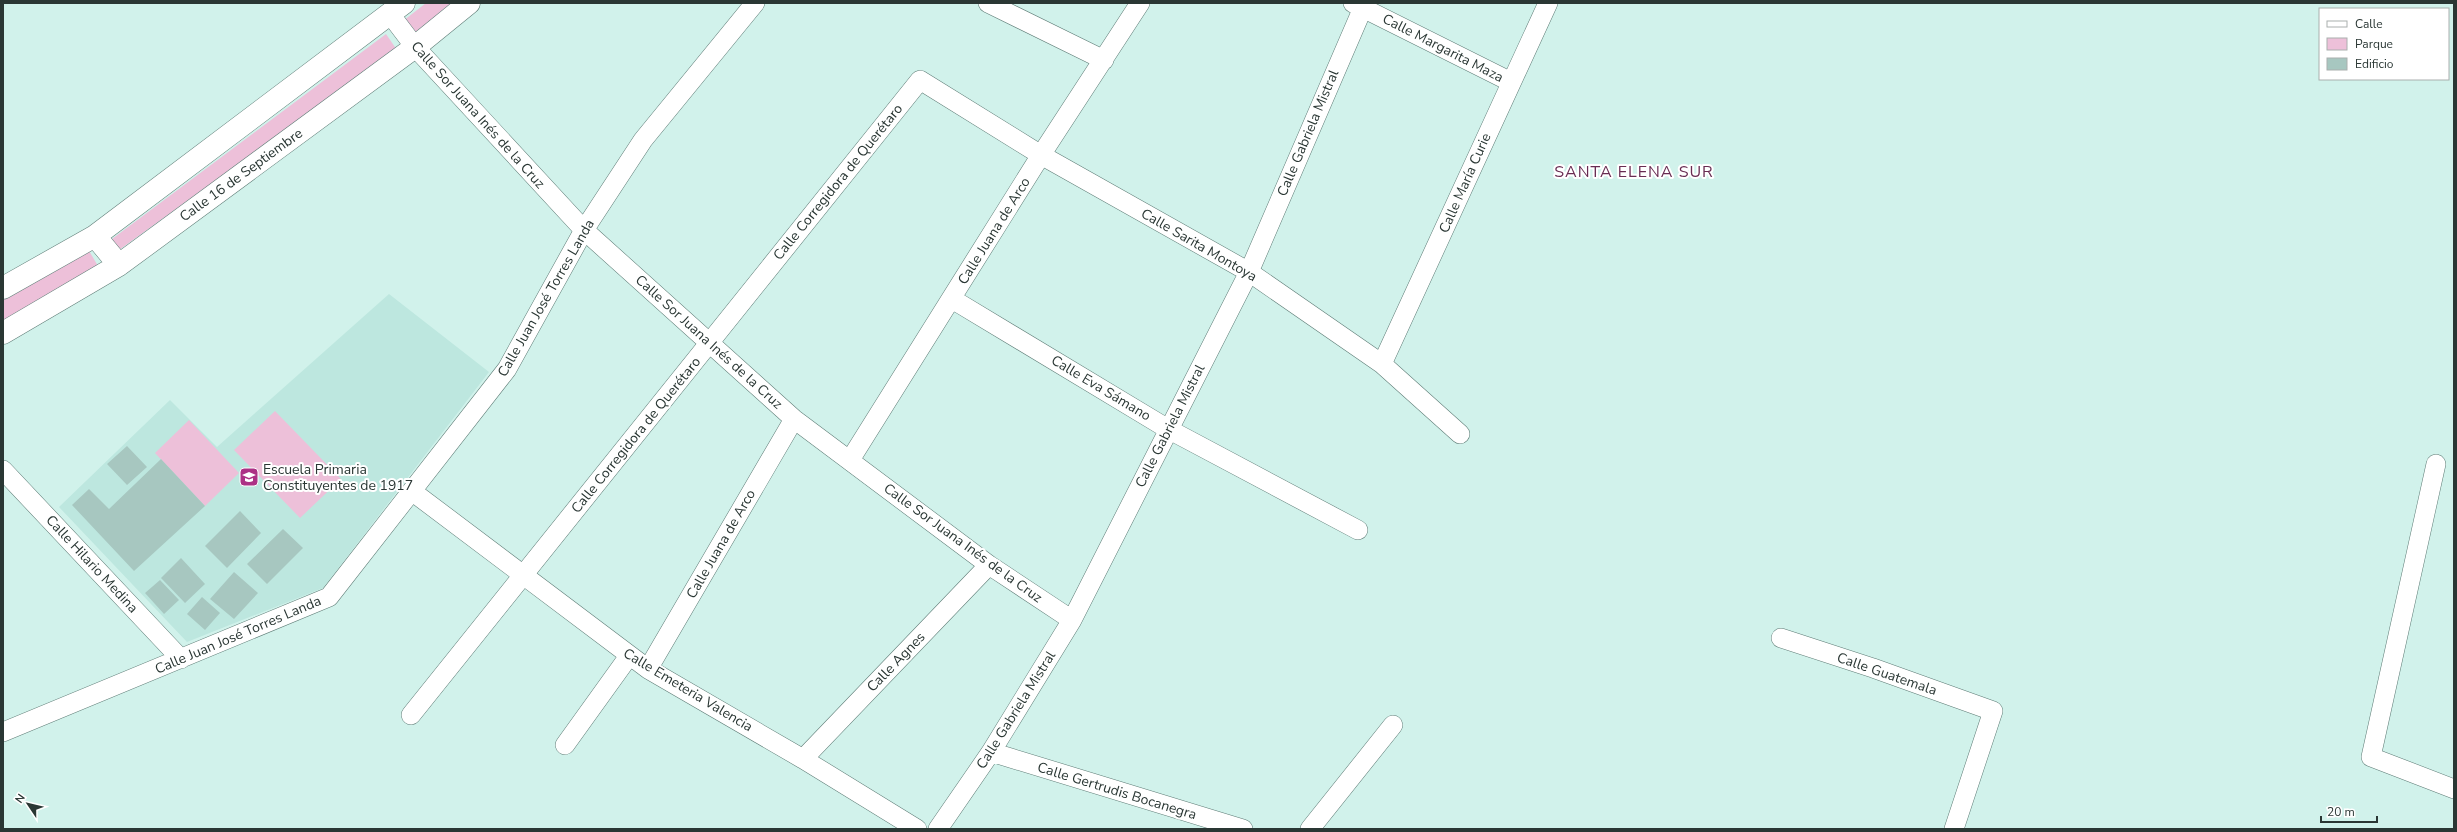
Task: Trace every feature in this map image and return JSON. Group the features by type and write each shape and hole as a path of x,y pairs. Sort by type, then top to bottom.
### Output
{"street":[{"name":"Calle 16 de Septiembre","path":"3,333 119,265 415,46 469,3"},
{"name":"Calle Juan José Torres Landa","path":"3,732 329,597 413,492 507,369 584,230 643,140 755,3"},
{"path":"988,3 1104,60"},
{"name":"Calle Juana de Arco","path":"850,460 1041,155 1140,3"},
{"name":"Calle María Curie","path":"1382,364 1548,3"},
{"name":"Calle Margarita Maza","path":"1360,4 1511,82"},
{"name":"Calle Gabriela Mistral","path":"938,829 991,752 1072,620 1249,272 1360,4"},
{"name":"Calle Sor Juana Inés de la Cruz","path":"397,9 415,46 584,230 709,344 794,419 989,565 1072,620"},
{"path":"3,288 95,236 397,9"},
{"name":"Calle Sarita Montoya","path":"920,80 1041,155 1249,272 1382,364 1460,434"},
{"name":"Calle Corregidora de Querétaro","path":"411,715 920,80"},
{"path":"95,236 119,265"},
{"name":"Calle Eva Sámano","path":"952,298 1168,429 1358,530"},
{"name":"Calle Juana de Arco","path":"648,669 794,419"},
{"path":"2436,464 2371,756 2454,789"},
{"name":"Calle Hilario Medina","path":"3,470 181,659"},
{"name":"Calle Emeteria Valencia","path":"413,492 648,669 803,759 917,829"},
{"name":"Calle Agnes","path":"803,759 989,565"},
{"name":"Calle Guatemala","path":"1781,638 1993,711 1954,829"},
{"path":"565,745 629,656"},
{"path":"1310,829 1393,726"},
{"name":"Calle Gertrudis Bocanegra","path":"991,752 1243,829"}],"shaded area":[{"name":"Escuela Primaria Constituyentes de 1917","path":"389,294 489,372 323,588 187,642 59,507 170,400 217,447"}],"green space":[{"path":"426,3 453,3 415,33 403,21"},
{"path":"386,34 397,50 119,250 112,239"},
{"path":"88,249 98,266 3,323 3,300"},
{"path":"275,411 341,479 300,518 234,450"},
{"path":"189,420 239,473 205,506 155,453"}],"building":[{"path":"127,446 147,467 127,485 107,464"},
{"path":"161,459 205,506 134,571 72,505 89,489 109,509"},
{"path":"240,511 261,533 227,568 205,546"},
{"path":"283,529 303,548 267,584 247,564"},
{"path":"181,558 205,584 185,603 161,578"},
{"path":"234,572 258,593 234,619 210,599"},
{"path":"160,580 179,600 164,614 145,593"},
{"path":"202,597 220,613 205,630 187,614"}],"place":[{"name":"Escuela Primaria Constituyentes de 1917","path":"249,477"}],"district":[{"name":"SANTA ELENA SUR","path":"1634,172"}]}
